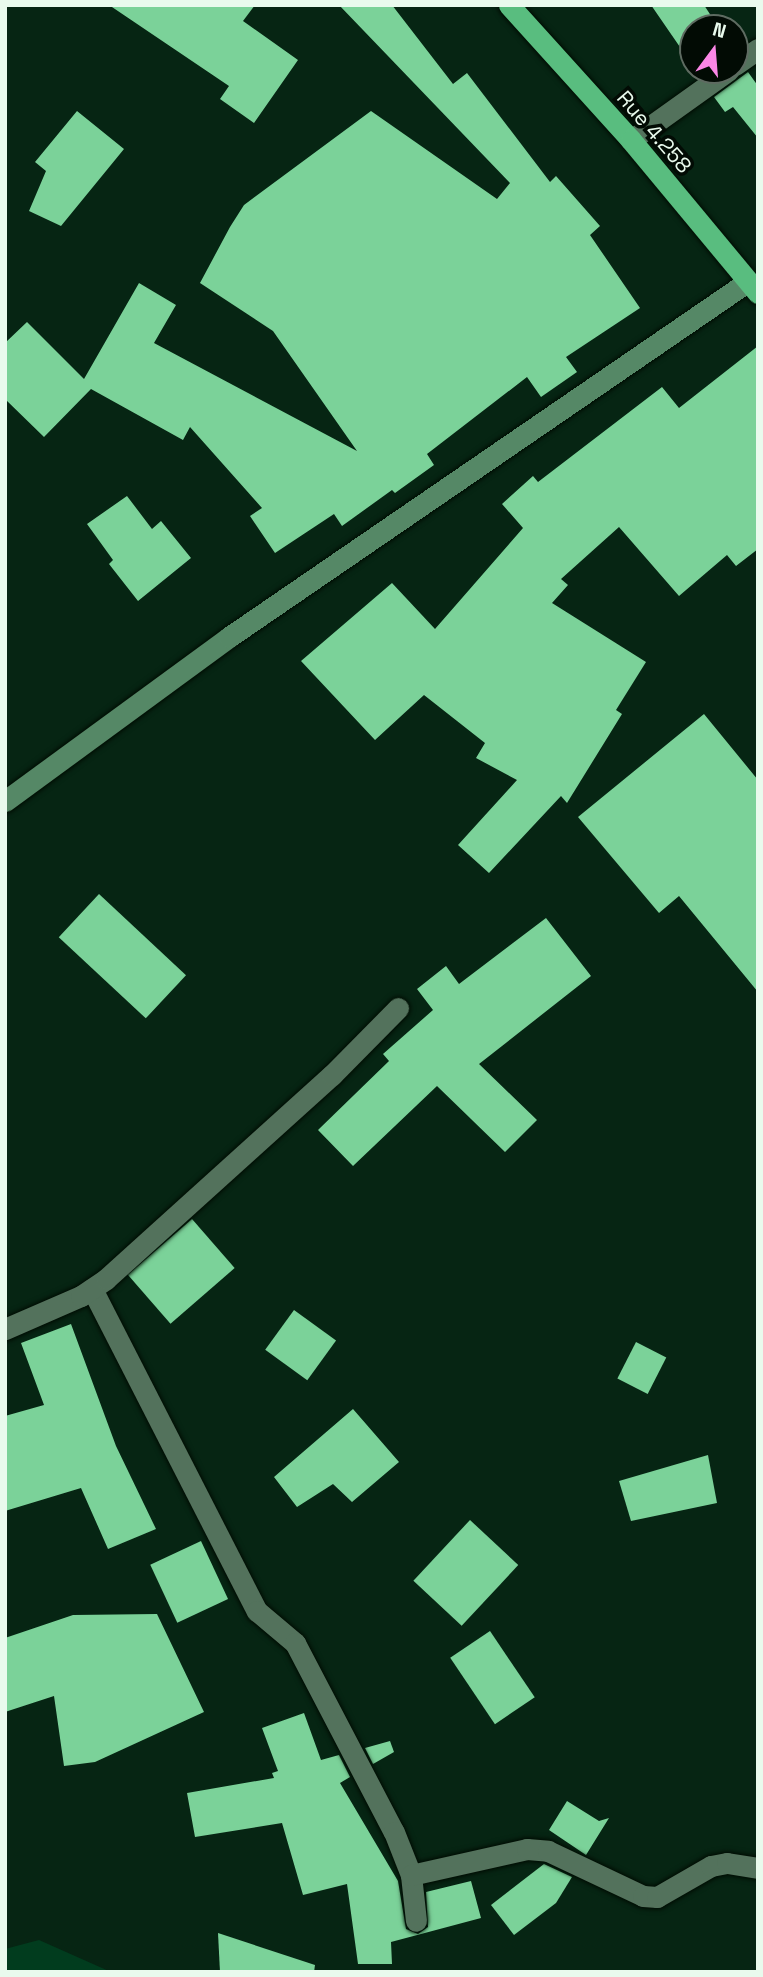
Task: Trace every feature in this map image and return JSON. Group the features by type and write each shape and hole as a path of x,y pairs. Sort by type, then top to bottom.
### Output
{"highway":[{"name":"Rue 4.258","path":"509,5 631,140 752,288"}],"street":[{"path":"631,140 709,84"},
{"path":"5,801 229,637 752,288"},
{"path":"5,1329 92,1289 332,1075 398,1008"},
{"path":"92,1289 257,1611 295,1643 394,1832 411,1875 416,1921"},
{"path":"411,1875 527,1849 548,1851 643,1896 657,1897 711,1866 727,1863 758,1868"}],"green space":[{"path":"39,1940 111,1972 5,1972 5,1949"}],"building":[{"path":"109,5 255,5 243,21 298,60 254,123 220,99 229,86"},
{"path":"339,5 392,5 453,84 467,73 550,182 556,176 600,226 590,235 640,308 566,357 577,372 541,397 527,377 427,454 434,465 395,493 392,490 342,526 334,514 275,553 250,516 262,508 190,427 183,440 91,389 44,437 5,399 5,343 27,322 84,379 139,283 176,305 154,343 357,451 273,331 200,283 230,227 244,205 371,111 497,199 510,183"},
{"path":"651,5 704,5 710,14 679,14 679,46"},
{"path":"749,73 758,86 758,138 733,107 725,112 714,97 732,84 749,84"},
{"path":"77,111 124,149 61,226 29,211 46,171 35,162"},
{"path":"758,346 758,549 736,566 727,555 679,596 619,527 561,579 568,585 552,603 646,662 616,710 622,714 567,803 561,796 489,873 458,845 517,780 476,758 485,743 424,695 375,740 301,661 392,583 435,629 523,528 502,504 533,476 538,482 662,387 679,408"},
{"path":"127,496 152,529 161,521 191,558 138,601 109,564 113,560 87,524"},
{"path":"704,714 758,780 758,992 679,896 659,913 578,817"},
{"path":"99,894 186,975 146,1018 59,937"},
{"path":"546,918 591,976 479,1064 537,1120 505,1152 437,1086 353,1166 318,1130 389,1061 383,1054 433,1010 417,989 446,966 459,984"},
{"path":"192,1219 235,1268 170,1324 128,1275"},
{"path":"294,1310 336,1341 307,1380 265,1350"},
{"path":"71,1324 116,1446 156,1529 108,1549 81,1488 5,1511 5,1416 44,1405 21,1343"},
{"path":"636,1342 666,1357 648,1394 617,1379"},
{"path":"353,1409 399,1462 352,1502 333,1484 297,1507 274,1477"},
{"path":"708,1455 717,1503 631,1521 619,1481"},
{"path":"470,1520 518,1565 462,1626 413,1581"},
{"path":"201,1541 228,1599 177,1623 150,1565"},
{"path":"157,1614 204,1712 95,1762 64,1766 54,1696 5,1712 5,1638 73,1615"},
{"path":"490,1631 535,1697 495,1724 450,1658"},
{"path":"304,1713 321,1760 339,1755 350,1777 340,1783 398,1881 406,1929 418,1934 428,1927 426,1892 471,1881 481,1918 391,1942 392,1964 358,1964 347,1884 303,1895 282,1823 195,1837 187,1793 274,1778 272,1773 278,1771 262,1728"},
{"path":"390,1741 394,1752 373,1764 365,1748"},
{"path":"567,1801 599,1821 609,1818 586,1855 549,1830"},
{"path":"544,1864 572,1877 556,1903 514,1935 491,1905"},
{"path":"218,1933 315,1965 314,1972 220,1972"}]}
